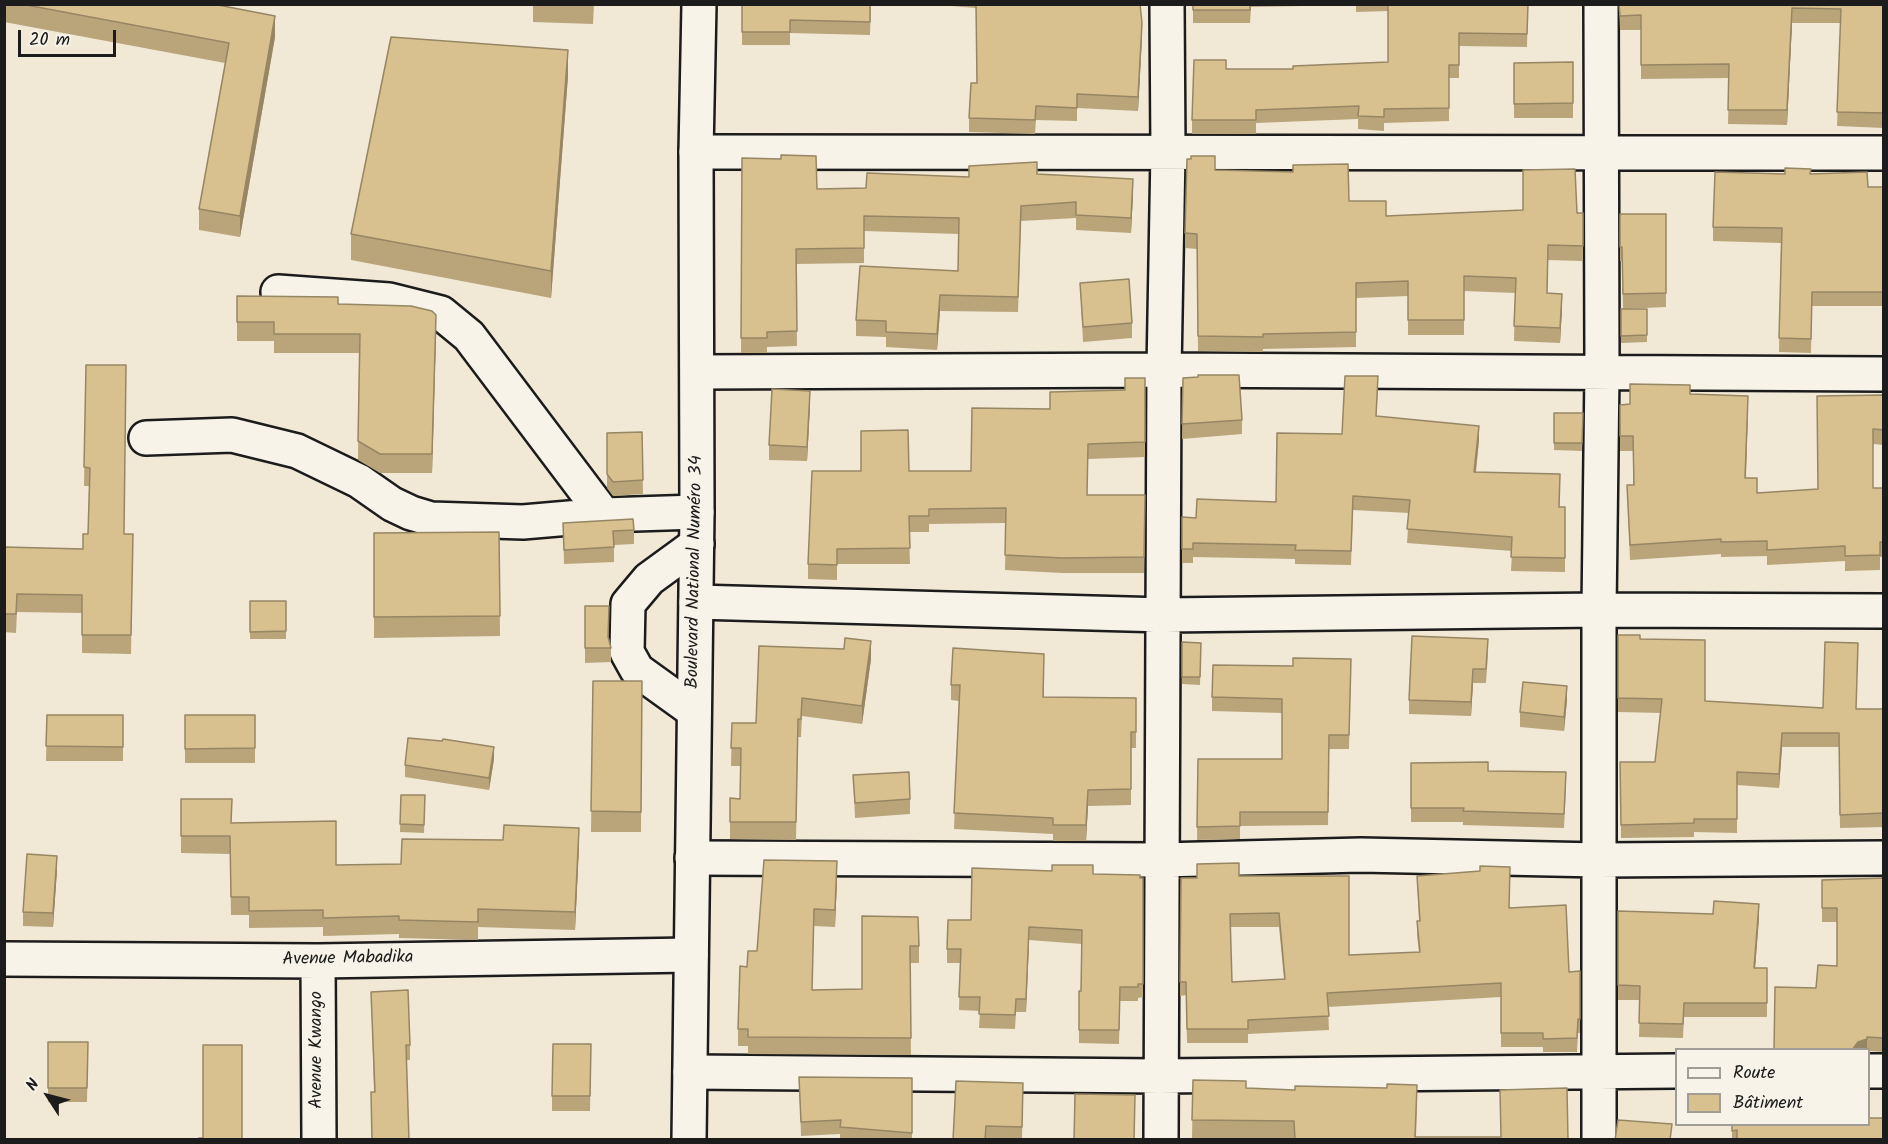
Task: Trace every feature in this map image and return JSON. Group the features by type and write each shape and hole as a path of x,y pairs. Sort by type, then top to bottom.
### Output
{"street":[{"name":"Boulevard National Numéro 34","path":"689,1140 697,544 696,152 699,4"},
{"path":"1161,1140 1167,4"},
{"path":"1599,1140 1601,4"},
{"path":"696,152 1884,153"},
{"path":"278,292 389,300 441,313 469,336 604,515"},
{"path":"698,372 1164,370 1884,374"},
{"path":"146,438 232,435 297,451 359,481 392,504 430,519 523,522 604,515 697,512"},
{"path":"694,711 637,670 627,652 628,604 649,579 697,544"},
{"path":"696,602 1164,615 1599,610 1884,611"},
{"path":"692,858 1161,860 1361,855 1599,860 1884,858"},
{"name":"Avenue Mabadika","path":"4,959 318,961 691,955"},
{"name":"Avenue Kwango","path":"318,961 319,1140"},
{"path":"690,1072 1160,1076 1675,1071"}],"building":[{"path":"21,4 213,4 275,16 240,216 199,209 229,43"},
{"path":"742,4 870,4 870,22 790,20 790,32 742,32"},
{"path":"976,4 1140,4 1142,23 1138,97 1077,94 1077,108 1036,106 1035,120 969,118 971,83 977,83"},
{"path":"1193,4 1250,4 1250,10 1193,10"},
{"path":"1388,4 1528,4 1527,34 1459,33 1459,65 1449,65 1449,108 1384,109 1384,117 1358,116 1359,106 1256,110 1256,120 1192,120 1194,60 1226,60 1226,69 1293,69 1293,66 1388,62"},
{"path":"1619,4 1884,4 1884,113 1837,112 1841,9 1792,8 1787,110 1728,110 1729,64 1641,65 1641,15 1620,16"},
{"path":"391,37 568,50 551,271 351,234"},
{"path":"1573,62 1573,103 1514,104 1514,63"},
{"path":"781,155 816,156 817,189 866,188 867,173 969,177 969,166 1037,162 1037,174 1133,179 1131,218 1076,215 1076,202 1021,206 1018,297 940,295 937,334 886,332 886,321 856,320 860,266 958,271 959,218 864,216 864,248 796,249 797,331 767,332 767,338 741,338 742,158 781,159"},
{"path":"1191,156 1215,156 1215,170 1293,172 1293,165 1348,164 1349,201 1386,201 1386,216 1523,210 1523,170 1575,169 1577,213 1583,213 1583,246 1548,245 1547,293 1562,294 1560,328 1514,326 1516,278 1464,276 1464,320 1408,320 1408,281 1356,283 1356,332 1263,334 1263,337 1198,336 1197,234 1185,233 1187,159 1191,159"},
{"path":"1785,168 1811,169 1810,174 1867,172 1868,187 1884,187 1884,292 1812,292 1811,339 1779,338 1782,228 1713,227 1715,172 1785,174"},
{"path":"1620,214 1666,214 1666,293 1623,294"},
{"path":"1129,279 1132,323 1083,327 1080,283"},
{"path":"237,296 338,297 338,304 411,306 432,311 436,315 432,454 380,454 358,441 360,334 274,334 274,322 237,322"},
{"path":"1621,309 1647,309 1647,335 1621,336"},
{"path":"86,365 126,365 124,534 133,534 131,635 82,635 82,595 17,594 16,614 4,614 4,547 83,549 83,534 88,534 90,468 84,467"},
{"path":"1198,375 1239,375 1242,420 1182,424 1183,378 1198,377"},
{"path":"1345,376 1378,376 1376,416 1479,426 1474,472 1560,474 1559,507 1565,507 1565,558 1511,557 1512,537 1407,529 1410,500 1353,496 1351,551 1295,550 1296,545 1193,543 1193,549 1182,549 1182,517 1196,518 1197,499 1276,502 1277,433 1342,434"},
{"path":"1125,378 1145,378 1145,442 1088,444 1087,495 1145,495 1144,557 1062,558 1005,555 1006,508 929,509 929,516 909,516 910,548 837,549 837,565 808,564 812,471 861,471 861,431 908,430 909,471 971,471 972,408 1050,409 1050,392 1125,390"},
{"path":"1630,384 1690,385 1690,394 1748,396 1745,478 1757,478 1757,493 1818,489 1817,396 1884,395 1884,430 1873,429 1873,488 1884,488 1884,542 1880,542 1880,555 1845,556 1845,546 1767,550 1767,541 1721,542 1721,539 1630,545 1627,485 1634,485 1633,436 1620,436 1620,405 1630,404"},
{"path":"772,389 810,391 807,447 769,445"},
{"path":"1554,413 1583,413 1582,443 1554,443"},
{"path":"642,432 643,480 613,482 607,474 607,433"},
{"path":"633,519 634,530 613,531 614,547 564,550 563,523"},
{"path":"499,532 500,616 374,617 374,533"},
{"path":"250,601 286,601 286,631 250,632"},
{"path":"585,606 609,606 608,637 611,648 585,648"},
{"path":"1618,635 1640,635 1640,639 1705,640 1705,701 1823,708 1825,642 1858,643 1856,709 1884,709 1884,813 1840,815 1839,733 1782,733 1779,774 1737,772 1737,819 1694,819 1694,823 1621,825 1620,762 1655,762 1662,699 1618,698"},
{"path":"1412,636 1488,639 1486,669 1473,669 1471,702 1409,700"},
{"path":"845,638 871,641 862,706 802,698 801,719 798,719 796,822 730,822 730,798 740,799 741,748 731,748 732,723 756,723 759,646 844,649"},
{"path":"1182,642 1201,643 1200,677 1182,677"},
{"path":"953,648 1044,654 1043,697 1136,698 1136,732 1131,732 1131,789 1088,790 1086,825 1053,825 1053,818 954,813 960,685 951,685"},
{"path":"1293,658 1351,659 1349,735 1329,735 1328,812 1240,812 1240,826 1197,827 1198,759 1282,759 1282,699 1212,697 1213,665 1293,666"},
{"path":"593,681 642,681 641,812 591,811"},
{"path":"1523,682 1567,686 1564,717 1520,712"},
{"path":"47,715 123,715 123,747 46,746"},
{"path":"185,715 255,715 255,748 185,749"},
{"path":"408,738 442,741 443,739 494,747 489,778 405,765"},
{"path":"1488,762 1488,771 1566,772 1564,814 1463,811 1464,808 1411,808 1411,763"},
{"path":"909,772 910,799 855,803 853,775"},
{"path":"401,795 425,795 424,825 400,824"},
{"path":"181,799 232,799 231,823 336,821 336,865 401,864 402,839 503,840 504,825 579,828 575,912 478,909 478,922 399,920 399,916 323,918 323,910 249,911 249,897 231,897 230,836 181,836"},
{"path":"27,854 57,856 53,913 23,912"},
{"path":"764,860 837,861 835,910 814,909 812,990 862,989 862,916 918,917 919,946 910,946 911,1038 748,1037 748,1029 738,1029 740,966 747,967 748,951 757,951"},
{"path":"1239,863 1239,876 1349,876 1349,955 1420,952 1417,876 1480,871 1480,866 1510,867 1509,908 1566,905 1569,972 1580,971 1580,1019 1578,1019 1577,1038 1543,1039 1543,1033 1501,1033 1501,983 1327,993 1329,1016 1248,1020 1248,1029 1187,1029 1186,982 1180,982 1181,878 1197,878 1197,864","holes":["1279,913 1285,979 1232,982 1230,914"]},
{"path":"1052,865 1093,865 1093,874 1140,875 1140,878 1143,878 1143,984 1138,984 1138,987 1120,987 1119,1030 1079,1030 1082,930 1029,927 1026,999 1016,999 1015,1015 979,1014 980,997 959,997 961,949 947,949 948,920 971,920 972,868 1052,871"},
{"path":"1884,878 1884,1038 1867,1037 1858,1042 1854,1048 1774,1048 1775,987 1816,988 1818,965 1837,966 1837,908 1822,908 1822,880"},
{"path":"1714,901 1759,904 1754,968 1767,968 1767,1003 1684,1003 1683,1024 1639,1023 1640,986 1618,985 1618,911 1713,914"},
{"path":"408,990 410,1045 406,1045 409,1140 372,1140 371,1092 375,1092 371,992"},
{"path":"48,1042 88,1042 87,1088 48,1088"},
{"path":"553,1044 591,1044 590,1096 552,1096"},
{"path":"203,1045 242,1045 242,1140 199,1140 203,1138"},
{"path":"799,1077 912,1078 912,1133 840,1127 841,1120 801,1122"},
{"path":"1193,1080 1246,1081 1246,1088 1295,1090 1295,1086 1387,1088 1387,1084 1417,1085 1415,1137 1501,1137 1500,1090 1567,1088 1568,1140 1295,1140 1294,1121 1192,1120"},
{"path":"956,1081 1023,1083 1022,1127 986,1126 985,1140 953,1140"},
{"path":"1075,1094 1135,1095 1134,1140 1074,1140"},
{"path":"1870,1118 1884,1118 1884,1140 1737,1140 1737,1130 1732,1131 1732,1126 1870,1126"},
{"path":"1618,1120 1672,1124 1670,1140 1615,1140"}]}
